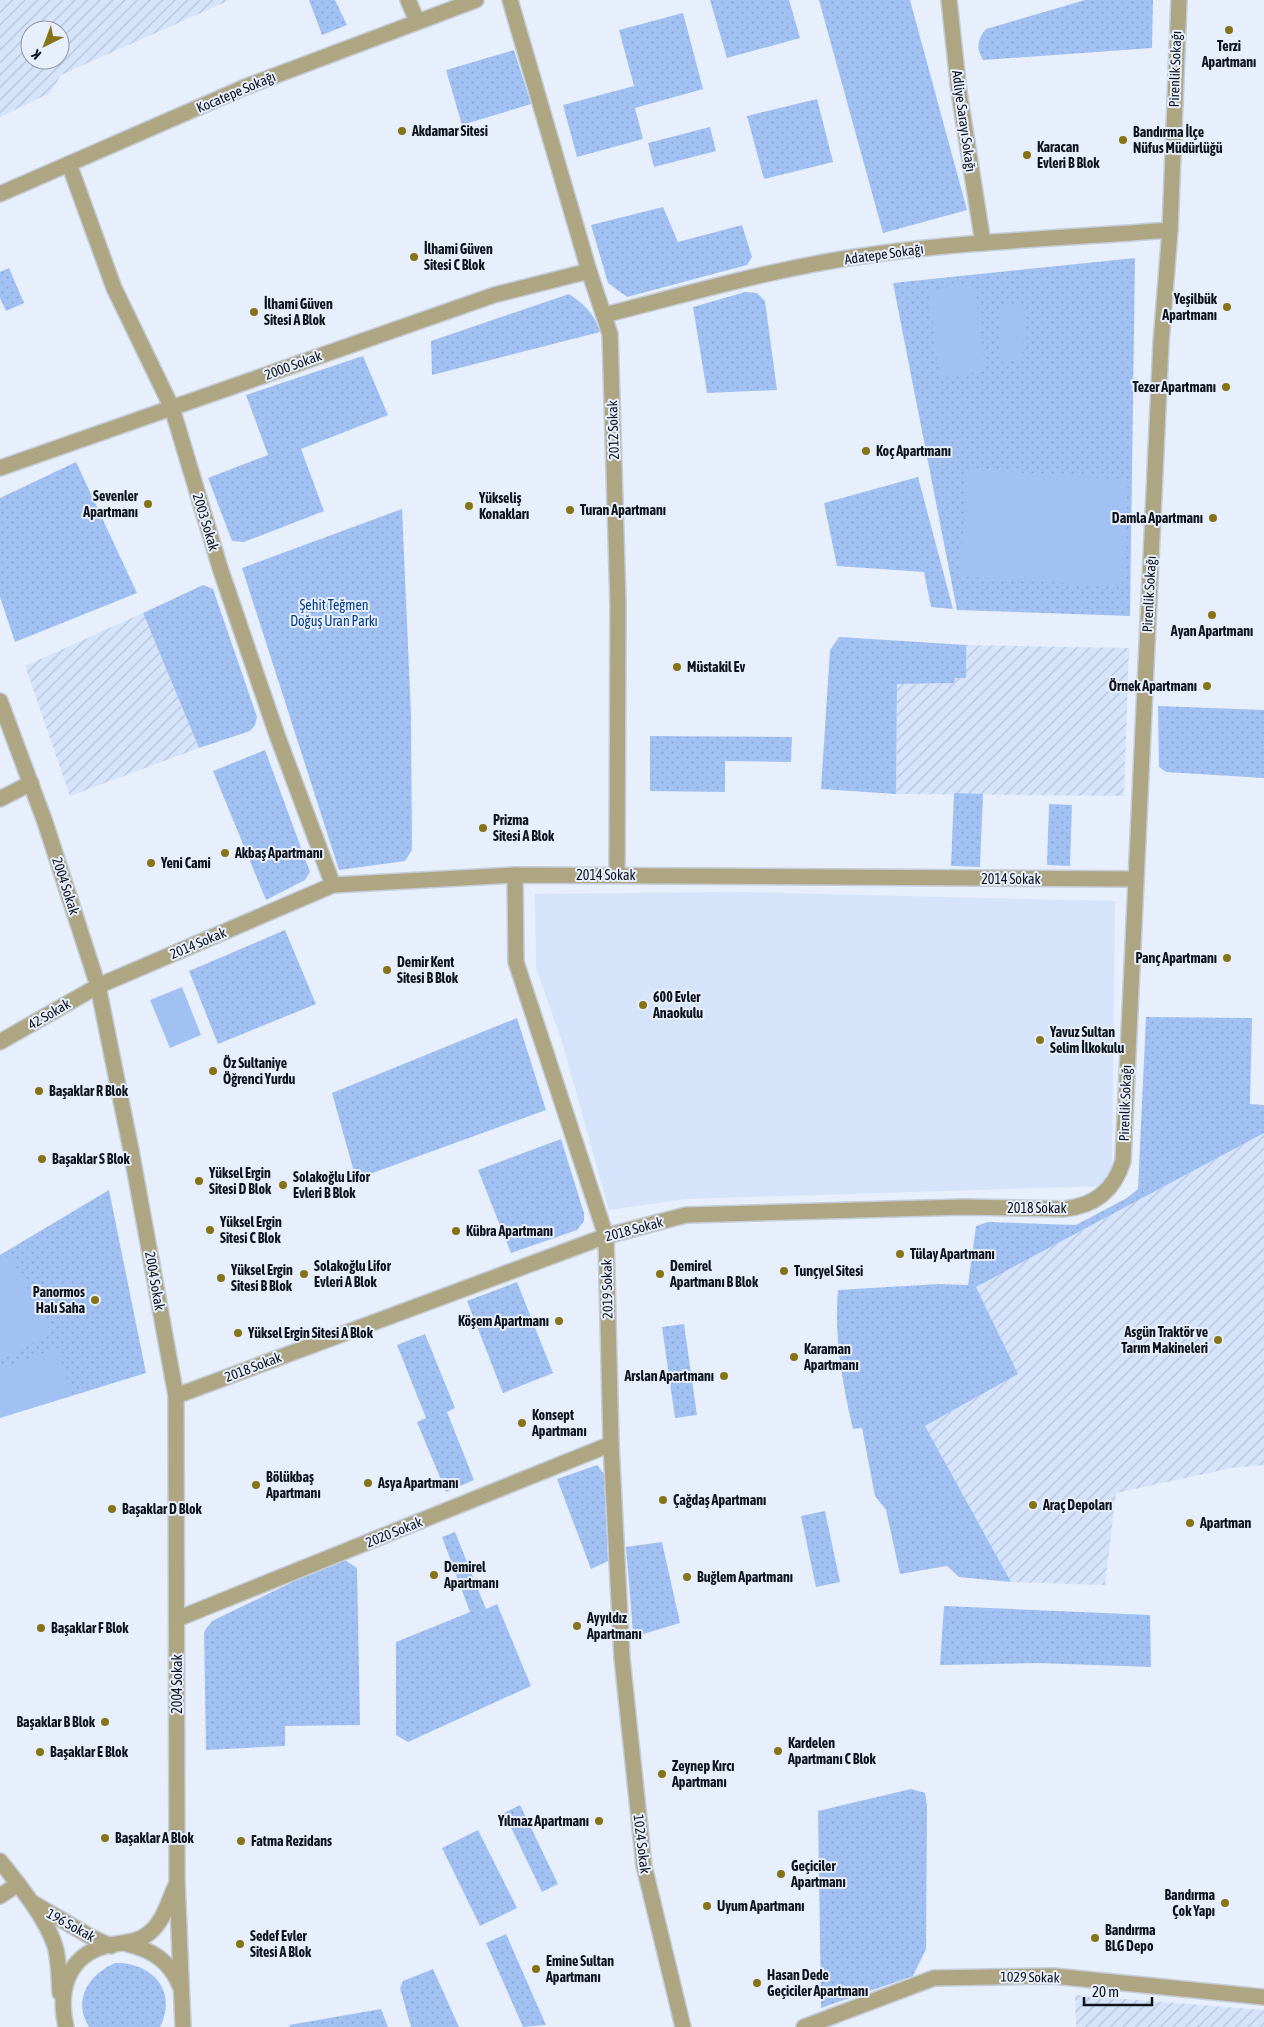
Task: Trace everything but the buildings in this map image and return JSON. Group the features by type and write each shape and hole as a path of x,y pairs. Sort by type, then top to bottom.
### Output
{"street":[{"path":"408,0 417,21"},
{"name":"Kocatepe Sokağı","path":"0,194 245,87 476,0"},
{"name":"2012 Sokak","path":"510,0 589,271 610,334 618,604 617,874"},
{"name":"Adliye Sarayı Sokağı","path":"948,0 959,92 983,243"},
{"name":"Pirenlik Sokağı","path":"1112,1185 1123,1161 1161,343 1170,230 1179,0"},
{"name":"2003 Sokak","path":"69,164 114,288 172,408 220,568 277,735 333,885"},
{"name":"Adatepe Sokağı","path":"604,315 776,272 868,255 983,243 1170,230"},
{"name":"2000 Sokak","path":"0,468 494,295 589,271"},
{"name":"2004 Sokak","path":"0,701 31,783 75,911 98,986 131,1150 176,1396 177,1880 182,1992 181,2022"},
{"path":"0,799 31,783"},
{"name":"2014 Sokak","path":"98,986 333,885 516,875 617,874 1135,880"},
{"name":"2019 Sokak","path":"516,875 516,962 606,1236 611,1444 622,1658"},
{"name":"42 Sokak","path":"0,1042 98,986"},
{"name":"2018 Sokak","path":"176,1396 606,1236 686,1215 963,1207 1064,1209 1080,1207 1093,1202 1112,1185"},
{"name":"2020 Sokak","path":"177,1619 611,1444"},
{"name":"1024 Sokak","path":"622,1658 644,1866 683,2027"},
{"name":"196 Sokak","path":"0,1861 32,1902 56,1949 62,2008 66,2027"},
{"path":"62,2008 64,1988 72,1970 87,1955 142,1938 155,1927 161,1919 177,1880"},
{"path":"0,1896 18,1884"},
{"name":"196 Sokak","path":"32,1902 92,1937 118,1945 144,1948 162,1958 175,1974 182,1992"},
{"name":"1029 Sokak","path":"804,2027 934,1978 1053,1976 1264,1997"}],"shaded area":[{"path":"0,0 230,0 61,75 50,93 0,117"},
{"path":"143,613 199,748 70,796 25,666"},
{"path":"966,645 1129,648 1124,796 896,794 897,684 954,683 954,678 966,678"},
{"path":"739,892 1115,901 1112,1179 1106,1186 686,1199 609,1210 562,1042 536,968 535,894"},
{"path":"1264,1133 1264,1465 1232,1468 1116,1493 1105,1585 1011,1582 925,1426 1018,1374 976,1287"},
{"path":"1075,1995 1264,2010 1264,2027 1076,2027"}],"green space":[{"path":"309,0 335,0 347,25 322,35"},
{"path":"710,0 789,0 800,38 727,58"},
{"path":"819,0 910,0 967,210 883,233"},
{"path":"1085,0 1153,0 1152,48 983,60 979,52 979,44 986,29"},
{"path":"683,13 703,89 635,108 643,139 577,157 563,105 634,86 619,30"},
{"path":"514,50 531,104 462,125 446,70"},
{"path":"817,99 833,162 764,179 747,116"},
{"path":"710,127 716,151 654,167 648,143"},
{"path":"663,207 678,242 742,225 752,257 747,265 627,297 608,283 591,225"},
{"path":"1135,258 1130,616 957,610 893,283"},
{"path":"9,268 24,303 6,311 0,298 0,272"},
{"path":"974,284 986,371 940,377 928,290"},
{"path":"745,292 757,293 765,301 777,390 707,393 693,307"},
{"path":"569,294 588,310 600,332 432,375 431,341"},
{"path":"1002,306 1026,307 1022,361 999,360"},
{"path":"363,356 388,415 301,449 324,511 244,542 232,541 208,478 268,455 246,395"},
{"path":"76,462 137,593 15,642 0,597 0,498"},
{"path":"967,469 1128,480 1122,587 960,576"},
{"path":"918,477 953,609 931,607 924,572 837,566 824,503"},
{"name":"Şehit Teğmen Doğuş Uran Parkı","path":"402,509 411,714 412,850 405,861 339,870 242,568"},
{"path":"203,585 213,589 257,717 255,725 250,731 199,748 143,613"},
{"path":"839,637 966,645 966,678 955,678 954,683 897,684 896,794 821,789 830,650"},
{"path":"1158,706 1264,710 1264,778 1166,772 1159,767"},
{"path":"650,736 792,737 791,762 725,761 725,792 650,791"},
{"path":"265,750 310,872 305,880 266,900 213,771"},
{"path":"954,793 983,794 980,867 951,866"},
{"path":"1049,804 1072,805 1070,866 1047,865"},
{"path":"285,930 316,1004 218,1044 189,971"},
{"path":"182,987 201,1035 170,1048 150,1000"},
{"path":"1146,1017 1252,1018 1250,1104 1264,1105 1264,1133 976,1287 1018,1374 925,1426 1011,1582 959,1577 947,1566 900,1574 886,1510 875,1496 862,1428 853,1429 849,1412 838,1343 838,1290 939,1284 968,1285 976,1226 988,1222 1076,1225 1127,1198 1138,1189"},
{"path":"517,1018 546,1110 356,1179 332,1093"},
{"path":"561,1139 584,1213 584,1221 577,1230 511,1253 478,1170"},
{"path":"109,1190 146,1373 0,1418 0,1255"},
{"path":"10,1256 51,1333 0,1361 0,1261"},
{"path":"517,1282 553,1373 503,1393 467,1301"},
{"path":"684,1324 697,1415 675,1418 662,1327"},
{"path":"425,1334 455,1408 447,1412 474,1480 446,1492 417,1422 426,1418 397,1345"},
{"path":"57,1350 71,1395 0,1417 0,1368"},
{"path":"597,1465 604,1474 608,1561 591,1569 557,1479"},
{"path":"825,1511 840,1582 816,1587 801,1516"},
{"path":"455,1532 486,1609 497,1604 531,1686 408,1742 396,1735 396,1642 470,1612 442,1537"},
{"path":"662,1542 680,1623 640,1635 633,1632 626,1547"},
{"path":"342,1558 357,1568 360,1725 285,1726 285,1746 206,1750 204,1632 212,1621"},
{"path":"944,1606 1150,1615 1151,1667 1038,1663 940,1665"},
{"path":"911,1789 925,1793 927,1805 926,1949 913,1976 821,2008 818,1811"},
{"path":"520,1805 558,1884 542,1892 504,1813"},
{"path":"478,1830 517,1908 480,1926 442,1848"},
{"path":"506,1934 546,2025 523,2027 486,1943"},
{"path":"115,1963 128,1964 140,1968 150,1973 158,1981 166,2002 165,2014 160,2027 89,2027 82,2007 86,1989 98,1974"},
{"path":"433,1969 459,2027 411,2027 400,1988 403,1981"},
{"path":"381,2009 388,2027 290,2027 289,2025"}],"place":[{"name":"Terzi Apartmanı","path":"1229,30"},
{"name":"Akdamar Sitesi","path":"402,131"},
{"name":"Bandırma İlçe Nüfus Müdürlüğü","path":"1123,140"},
{"name":"Karacan Evleri B Blok","path":"1027,155"},
{"name":"İlhami Güven Sitesi C Blok","path":"414,257"},
{"name":"Yeşilbük Apartmanı","path":"1227,307"},
{"name":"İlhami Güven Sitesi A Blok","path":"254,312"},
{"name":"Tezer Apartmanı","path":"1226,387"},
{"name":"Koç Apartmanı","path":"866,451"},
{"name":"Sevenler Apartmanı","path":"148,504"},
{"name":"Yükseliş Konakları","path":"469,506"},
{"name":"Turan Apartmanı","path":"570,510"},
{"name":"Damla Apartmanı","path":"1213,518"},
{"name":"Ayan Apartmanı","path":"1212,615"},
{"name":"Müstakil Ev","path":"677,667"},
{"name":"Örnek Apartmanı","path":"1207,686"},
{"name":"Prizma Sitesi A Blok","path":"483,828"},
{"name":"Akbaş Apartmanı","path":"225,853"},
{"name":"Yeni Cami","path":"151,863"},
{"name":"Panç Apartmanı","path":"1227,958"},
{"name":"Demir Kent Sitesi B Blok","path":"387,970"},
{"name":"600 Evler Anaokulu","path":"643,1005"},
{"name":"Yavuz Sultan Selim İlkokulu","path":"1040,1040"},
{"name":"Öz Sultaniye Öğrenci Yurdu","path":"213,1071"},
{"name":"Başaklar R Blok","path":"39,1091"},
{"name":"Başaklar S Blok","path":"42,1159"},
{"name":"Yüksel Ergin Sitesi D Blok","path":"199,1181"},
{"name":"Solakoğlu Lifor Evleri B Blok","path":"283,1185"},
{"name":"Yüksel Ergin Sitesi C Blok","path":"210,1230"},
{"name":"Kübra Apartmanı","path":"456,1231"},
{"name":"Tülay Apartmanı","path":"900,1254"},
{"name":"Tunçyel Sitesi","path":"784,1271"},
{"name":"Solakoğlu Lifor Evleri A Blok","path":"304,1274"},
{"name":"Demirel Apartmanı B Blok","path":"660,1274"},
{"name":"Yüksel Ergin Sitesi B Blok","path":"221,1278"},
{"name":"Panormos Halı Saha","path":"95,1300"},
{"name":"Köşem Apartmanı","path":"559,1321"},
{"name":"Yüksel Ergin Sitesi A Blok","path":"238,1333"},
{"name":"Asgün Traktör ve Tarım Makineleri","path":"1218,1340"},
{"name":"Karaman Apartmanı","path":"794,1357"},
{"name":"Arslan Apartmanı","path":"724,1376"},
{"name":"Konsept Apartmanı","path":"522,1423"},
{"name":"Asya Apartmanı","path":"368,1483"},
{"name":"Bölükbaş Apartmanı","path":"256,1485"},
{"name":"Çağdaş Apartmanı","path":"663,1500"},
{"name":"Araç Depoları","path":"1033,1505"},
{"name":"Başaklar D Blok","path":"112,1509"},
{"name":"Apartman","path":"1190,1523"},
{"name":"Demirel Apartmanı","path":"434,1575"},
{"name":"Buğlem Apartmanı","path":"687,1577"},
{"name":"Ayyıldız Apartmanı","path":"577,1626"},
{"name":"Başaklar F Blok","path":"41,1628"},
{"name":"Başaklar B Blok","path":"105,1722"},
{"name":"Kardelen Apartmanı C Blok","path":"778,1751"},
{"name":"Başaklar E Blok","path":"40,1752"},
{"name":"Zeynep Kırcı Apartmanı","path":"662,1774"},
{"name":"Yılmaz Apartmanı","path":"599,1821"},
{"name":"Başaklar A Blok","path":"105,1838"},
{"name":"Fatma Rezidans","path":"241,1841"},
{"name":"Geçiciler Apartmanı","path":"781,1874"},
{"name":"Bandırma Çok Yapı","path":"1225,1903"},
{"name":"Uyum Apartmanı","path":"707,1906"},
{"name":"Bandırma BLG Depo","path":"1095,1938"},
{"name":"Sedef Evler Sitesi A Blok","path":"240,1944"},
{"name":"Emine Sultan Apartmanı","path":"536,1969"},
{"name":"Hasan Dede Geçiciler Apartmanı","path":"757,1983"}]}
